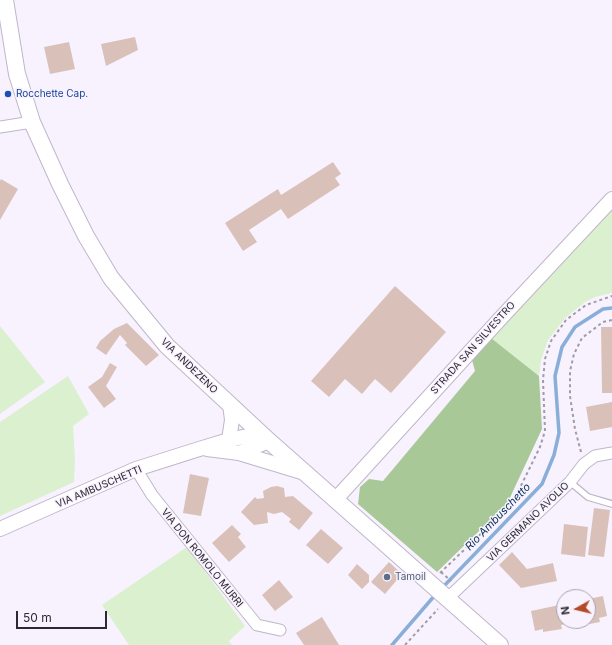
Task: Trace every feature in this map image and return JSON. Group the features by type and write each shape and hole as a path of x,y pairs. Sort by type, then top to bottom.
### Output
{"main road":[{"name":"VIA ANDEZENO","path":"5,0 17,74 32,122 60,184 86,236 111,278 167,346 335,500 438,576 448,598 500,645"}],"street":[{"path":"0,127 32,122"},
{"name":"STRADA SAN SILVESTRO","path":"335,500 493,325 612,199"},
{"path":"229,440 232,420 230,404"},
{"name":"VIA AMBUSCHETTI","path":"0,530 136,470 229,440 265,437"},
{"name":"VIA AMBUSCHETTI","path":"239,453 265,437"},
{"name":"VIA AMBUSCHETTI","path":"199,449 239,453 305,473"},
{"name":"VIA GERMANO AVOLIO","path":"448,598 570,482 584,464 595,456 612,453"},
{"name":"VIA DON ROMOLO MURRI","path":"136,470 152,495 257,625 280,630"}],"lane":[{"path":"570,482 588,497 612,504"}],"path":[{"path":"438,576 512,504 540,447 545,431 543,380 545,359 551,341 566,320 586,304 612,296"},
{"path":"584,464 575,429 570,396 570,371 574,354 582,338 603,322 612,320"},
{"path":"406,645 448,598"}],"green space":[{"path":"612,207 612,293 595,297 585,302 565,318 548,340 541,360 539,376 491,338"},
{"path":"0,326 45,382 0,414"},
{"path":"491,338 539,376 542,429 507,504 437,572 358,504 360,487 369,479 383,481 475,371 472,360"},
{"path":"68,376 89,414 73,426 75,460 74,482 0,516 0,422"},
{"path":"187,547 245,626 229,641 232,645 129,645 102,605"}],"building":[{"path":"135,37 138,50 106,66 101,44"},
{"path":"69,42 75,69 50,74 44,47"},
{"path":"333,162 341,174 335,178 340,185 288,219 281,209 249,230 257,242 243,251 225,223 278,189 281,195"},
{"path":"1,179 18,189 0,220 0,181"},
{"path":"395,286 446,332 391,393 375,379 362,394 345,379 329,397 311,381"},
{"path":"127,323 159,355 146,366 125,345 127,343 120,335 106,355 96,348 100,341 114,329"},
{"path":"601,327 612,327 612,393 602,393"},
{"path":"110,363 117,367 106,386 116,399 104,408 88,387 102,377"},
{"path":"612,402 612,427 590,431 586,407"},
{"path":"190,474 209,478 201,516 183,513"},
{"path":"277,486 284,488 285,497 293,496 313,513 299,530 289,522 291,519 282,512 274,514 267,512 268,523 254,525 241,512 255,497 257,499 264,498 263,491"},
{"path":"594,508 610,510 604,557 588,555"},
{"path":"564,524 588,527 585,557 561,554"},
{"path":"232,525 241,534 238,537 246,547 229,562 212,543"},
{"path":"321,529 343,548 328,564 306,545"},
{"path":"512,552 527,569 553,563 557,581 521,588 499,565"},
{"path":"389,562 402,574 385,594 371,582"},
{"path":"357,564 369,575 369,582 362,589 348,575"},
{"path":"279,580 293,597 275,611 262,595"},
{"path":"603,596 607,616 599,618 600,622 596,623 596,597"},
{"path":"556,606 556,629 562,629 543,632 543,629 535,631 531,611"},
{"path":"322,617 339,645 304,645 296,633"}],"waterway":[{"name":"Rio Ambuschetto","path":"442,588 542,484 554,455 559,433 555,376 562,347 575,327 603,309 612,308"},
{"name":"Rio Ambuschetto","path":"392,645 436,594"}],"place":[{"name":"Rocchette Cap.","path":"8,94"},
{"name":"Tamoil","path":"387,577"}]}
